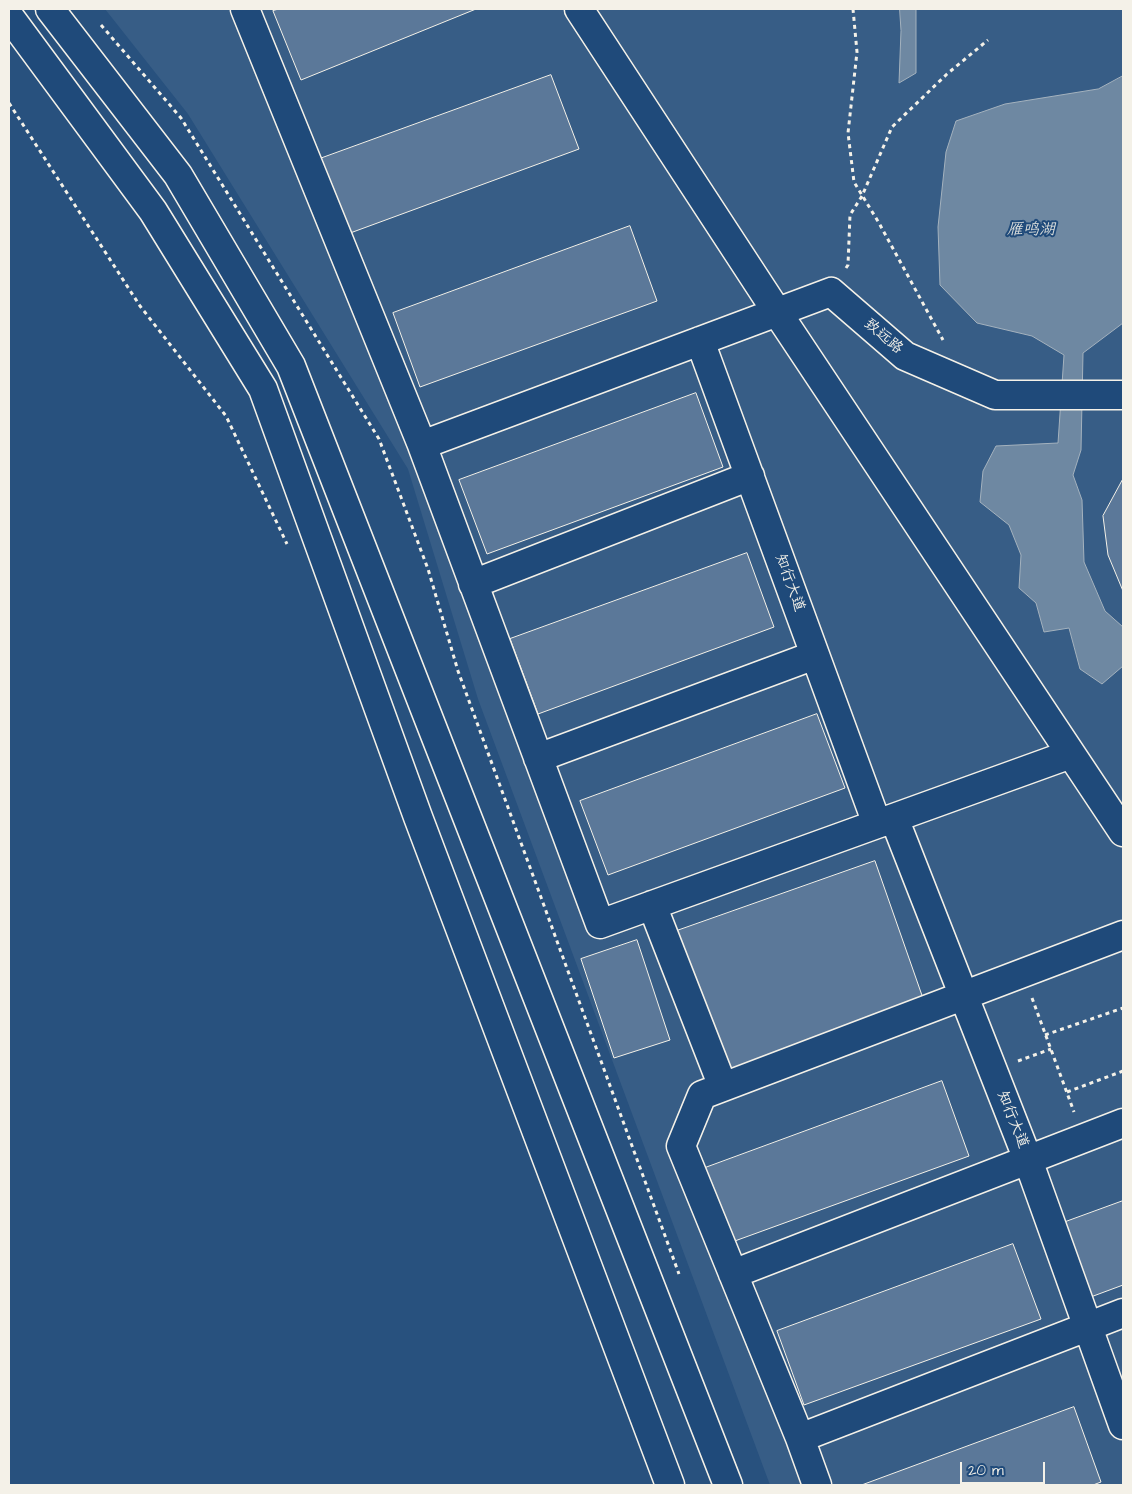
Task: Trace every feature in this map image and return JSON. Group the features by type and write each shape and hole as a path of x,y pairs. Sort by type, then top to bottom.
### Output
{"street":[{"path":"50,9 178,176 291,366 728,1485"},
{"path":"244,9 422,445 600,924 1071,754"},
{"path":"579,9 777,312 1071,754 1120,822"},
{"path":"9,16 154,211 263,389 418,817 670,1485"},
{"path":"422,445 831,292"},
{"name":"致远路","path":"831,292 905,356 995,395 1123,395"},
{"name":"知行大道","path":"700,341 815,655 886,821 964,995 1028,1160 1123,1425"},
{"path":"473,584 750,476"},
{"path":"538,758 815,655"},
{"path":"652,905 722,1087"},
{"path":"817,1485 800,1438 681,1146 702,1094 1123,935"},
{"path":"733,1274 1123,1123"},
{"path":"800,1438 1123,1313"}],"path":[{"path":"853,9 857,52 848,133 854,182 879,223 943,340"},
{"path":"831,292 848,265 850,215 862,196 892,127 946,74 988,40"},
{"path":"9,103 140,306 226,416 290,551"},
{"path":"1023,973 1084,1138"},
{"path":"1045,1035 1123,1008"},
{"path":"1066,1092 1123,1071"}],"shaded area":[{"path":"105,9 1123,9 1123,1485 770,1485 478,699 408,469 188,114"}],"water":[{"path":"900,9 916,9 916,73 899,83 901,31"},
{"name":"雁鸣湖","path":"1123,76 1123,323 1083,353 1081,450 1073,475 1082,500 1084,562 1105,611 1123,627 1123,666 1102,684 1080,669 1069,628 1044,632 1036,603 1019,588 1021,555 1009,525 980,502 983,471 996,446 1058,443 1064,355 1032,336 977,323 940,285 938,227 946,152 956,121 1005,104 1098,89"}],"building":[{"path":"279,9 476,9 301,80 273,11"},
{"path":"551,75 579,149 342,236 314,161"},
{"path":"630,226 657,301 420,387 393,313"},
{"path":"696,393 723,467 487,554 459,480"},
{"path":"1123,479 1123,591 1108,555 1103,516"},
{"path":"747,553 774,627 538,714 510,639"},
{"path":"817,714 845,788 608,875 580,801"},
{"path":"875,861 925,1004 722,1075 671,933"},
{"path":"637,940 670,1040 614,1058 581,959"},
{"path":"942,1081 969,1156 732,1242 705,1168"},
{"path":"1123,1201 1123,1285 1088,1298 1060,1224"},
{"path":"1013,1244 1041,1319 804,1405 777,1331"},
{"path":"1074,1407 1101,1482 1093,1485 862,1485"}]}
